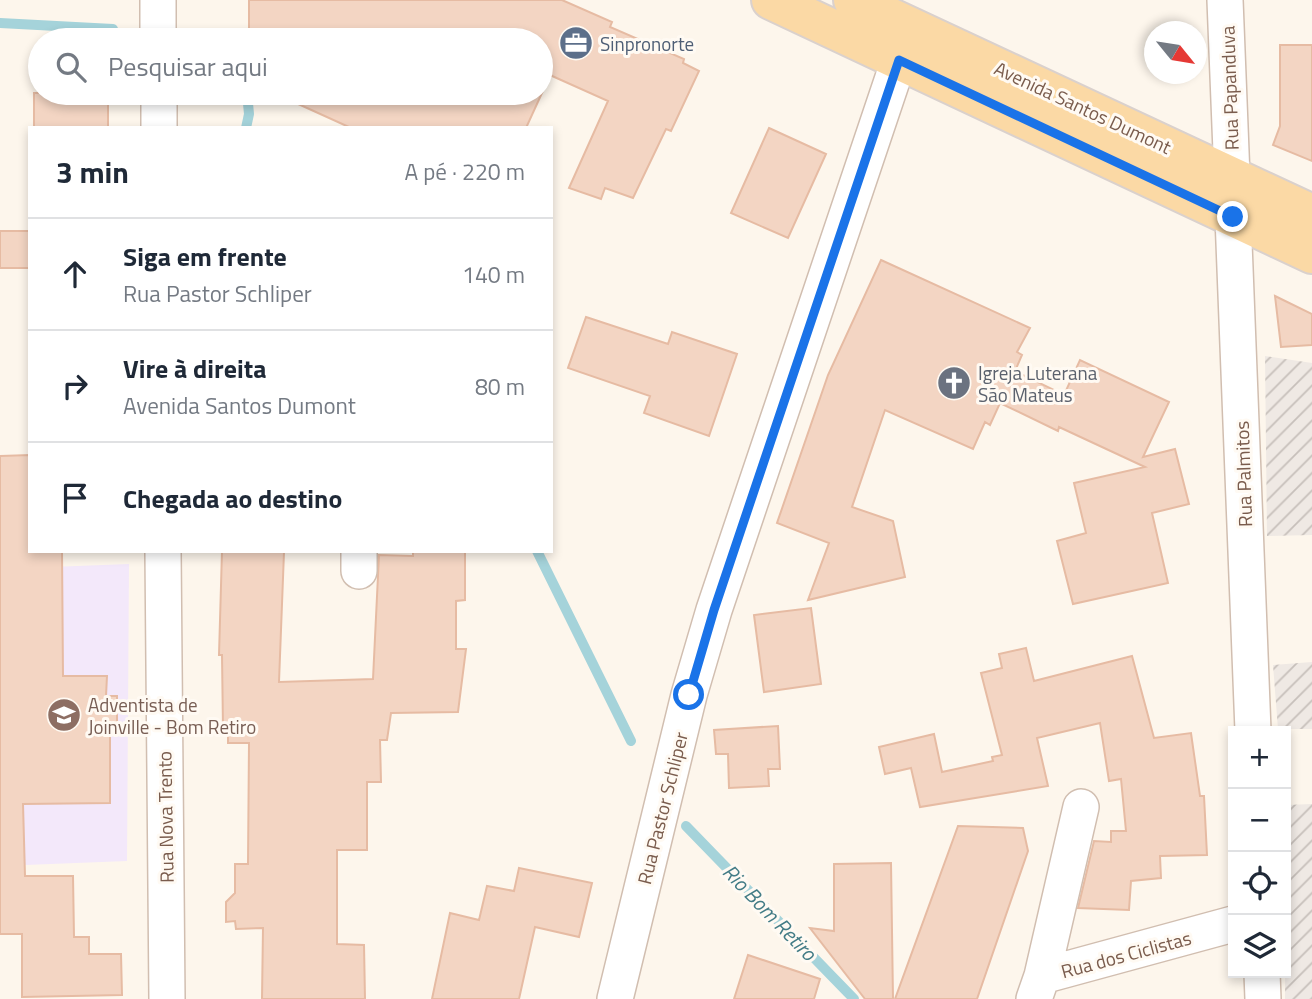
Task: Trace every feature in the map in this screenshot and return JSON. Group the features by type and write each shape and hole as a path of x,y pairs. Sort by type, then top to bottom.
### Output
{"main road":[{"name":"Avenida Santos Dumont","path":"771,0 1312,254"},
{"name":"Avenida Santos Dumont","path":"853,0 1312,214"}],"street":[{"path":"158,0 158,28"},
{"name":"Rua Papanduva","path":"1225,0 1232,177"},
{"name":"Rua Pastor Schliper","path":"615,999 689,695 714,610 899,60"},
{"path":"159,105 159,126"},
{"name":"Rua Palmitos","path":"1233,217 1253,726"},
{"name":"Rua Nova Trento","path":"163,553 167,999"},
{"path":"1038,988 1081,807"},
{"name":"Rua dos Ciclistas","path":"1038,988 1228,926"},
{"path":"1262,978 1263,999"}],"shaded area":[{"path":"1265,356 1312,363 1312,535 1267,536"},
{"name":"Adventista de Joinville - Bom Retiro","path":"129,564 127,861 0,866 0,569"},
{"path":"1312,662 1312,729 1278,726 1273,665"},
{"path":"1312,804 1312,999 1285,999 1285,978 1291,978 1291,805"}],"building":[{"path":"249,0 562,0 612,22 610,27 684,59 683,63 699,71 671,131 666,129 633,198 605,188 601,199 569,188 608,101 553,76 553,28 249,28"},
{"path":"1280,45 1312,45 1312,161 1273,145 1280,126"},
{"path":"34,105 108,105 108,126 34,126"},
{"path":"300,105 537,105 527,126 347,126"},
{"path":"769,128 826,154 788,238 731,213"},
{"path":"0,231 28,231 28,268 0,268"},
{"path":"881,260 1030,328 1017,352 1022,355 1015,371 1064,395 1080,360 1169,402 1143,457 1175,449 1189,504 1152,513 1168,583 1073,604 1057,541 1086,533 1074,483 1145,467 1059,427 1058,431 1000,403 990,425 985,422 973,449 885,410 852,507 893,521 905,577 808,600 829,543 777,523 828,375"},
{"path":"1275,296 1312,314 1312,345 1281,347"},
{"path":"586,317 668,344 672,332 737,354 709,436 644,413 650,396 568,368"},
{"path":"28,455 28,553 62,553 63,676 107,676 106,696 117,696 117,723 110,724 110,803 23,804 25,876 73,876 74,937 89,937 89,954 121,954 122,995 22,997 22,934 0,934 0,456"},
{"path":"222,553 284,553 279,682 373,679 379,555 465,553 465,600 456,601 456,649 466,649 458,712 391,713 387,740 380,740 381,782 367,782 367,850 337,850 337,944 364,945 365,999 262,999 263,928 236,929 235,921 226,922 226,902 235,893 235,864 248,864 249,743 228,743 228,728 223,728 222,655 219,655"},
{"path":"811,608 821,684 764,692 754,615"},
{"path":"1026,648 1034,681 1132,656 1154,738 1191,733 1200,796 1204,796 1207,855 1160,856 1161,878 1131,881 1129,910 1078,908 1094,841 1111,842 1111,831 1126,831 1121,779 1109,781 1100,723 1037,738 1048,786 920,807 911,768 885,774 879,747 934,734 942,772 993,761 992,757 1002,755 981,673 1002,668 999,654"},
{"path":"778,726 780,769 768,769 769,786 729,788 728,754 716,754 714,730"},
{"path":"958,826 1023,828 1028,851 977,999 895,999"},
{"path":"891,863 893,999 865,999 810,928 834,931 834,864"},
{"path":"519,868 592,883 579,937 535,927 519,999 432,999 450,913 479,920 487,886 514,891"},
{"path":"748,955 820,979 814,999 734,999"}],"waterway":[{"name":"Rio Bom Retiro","path":"0,23 94,28"},
{"name":"Rio Bom Retiro","path":"246,126 248,105"},
{"name":"Rio Bom Retiro","path":"538,553 631,741"},
{"name":"Rio Bom Retiro","path":"686,826 854,999"}],"place":[{"name":"Sinpronorte","path":"576,43"},
{"name":"Igreja Luterana São Mateus","path":"954,383"},
{"name":"Adventista de Joinville - Bom Retiro","path":"64,715"}],"route":[{"path":"689,695 714,610 899,60 1233,217"}]}
